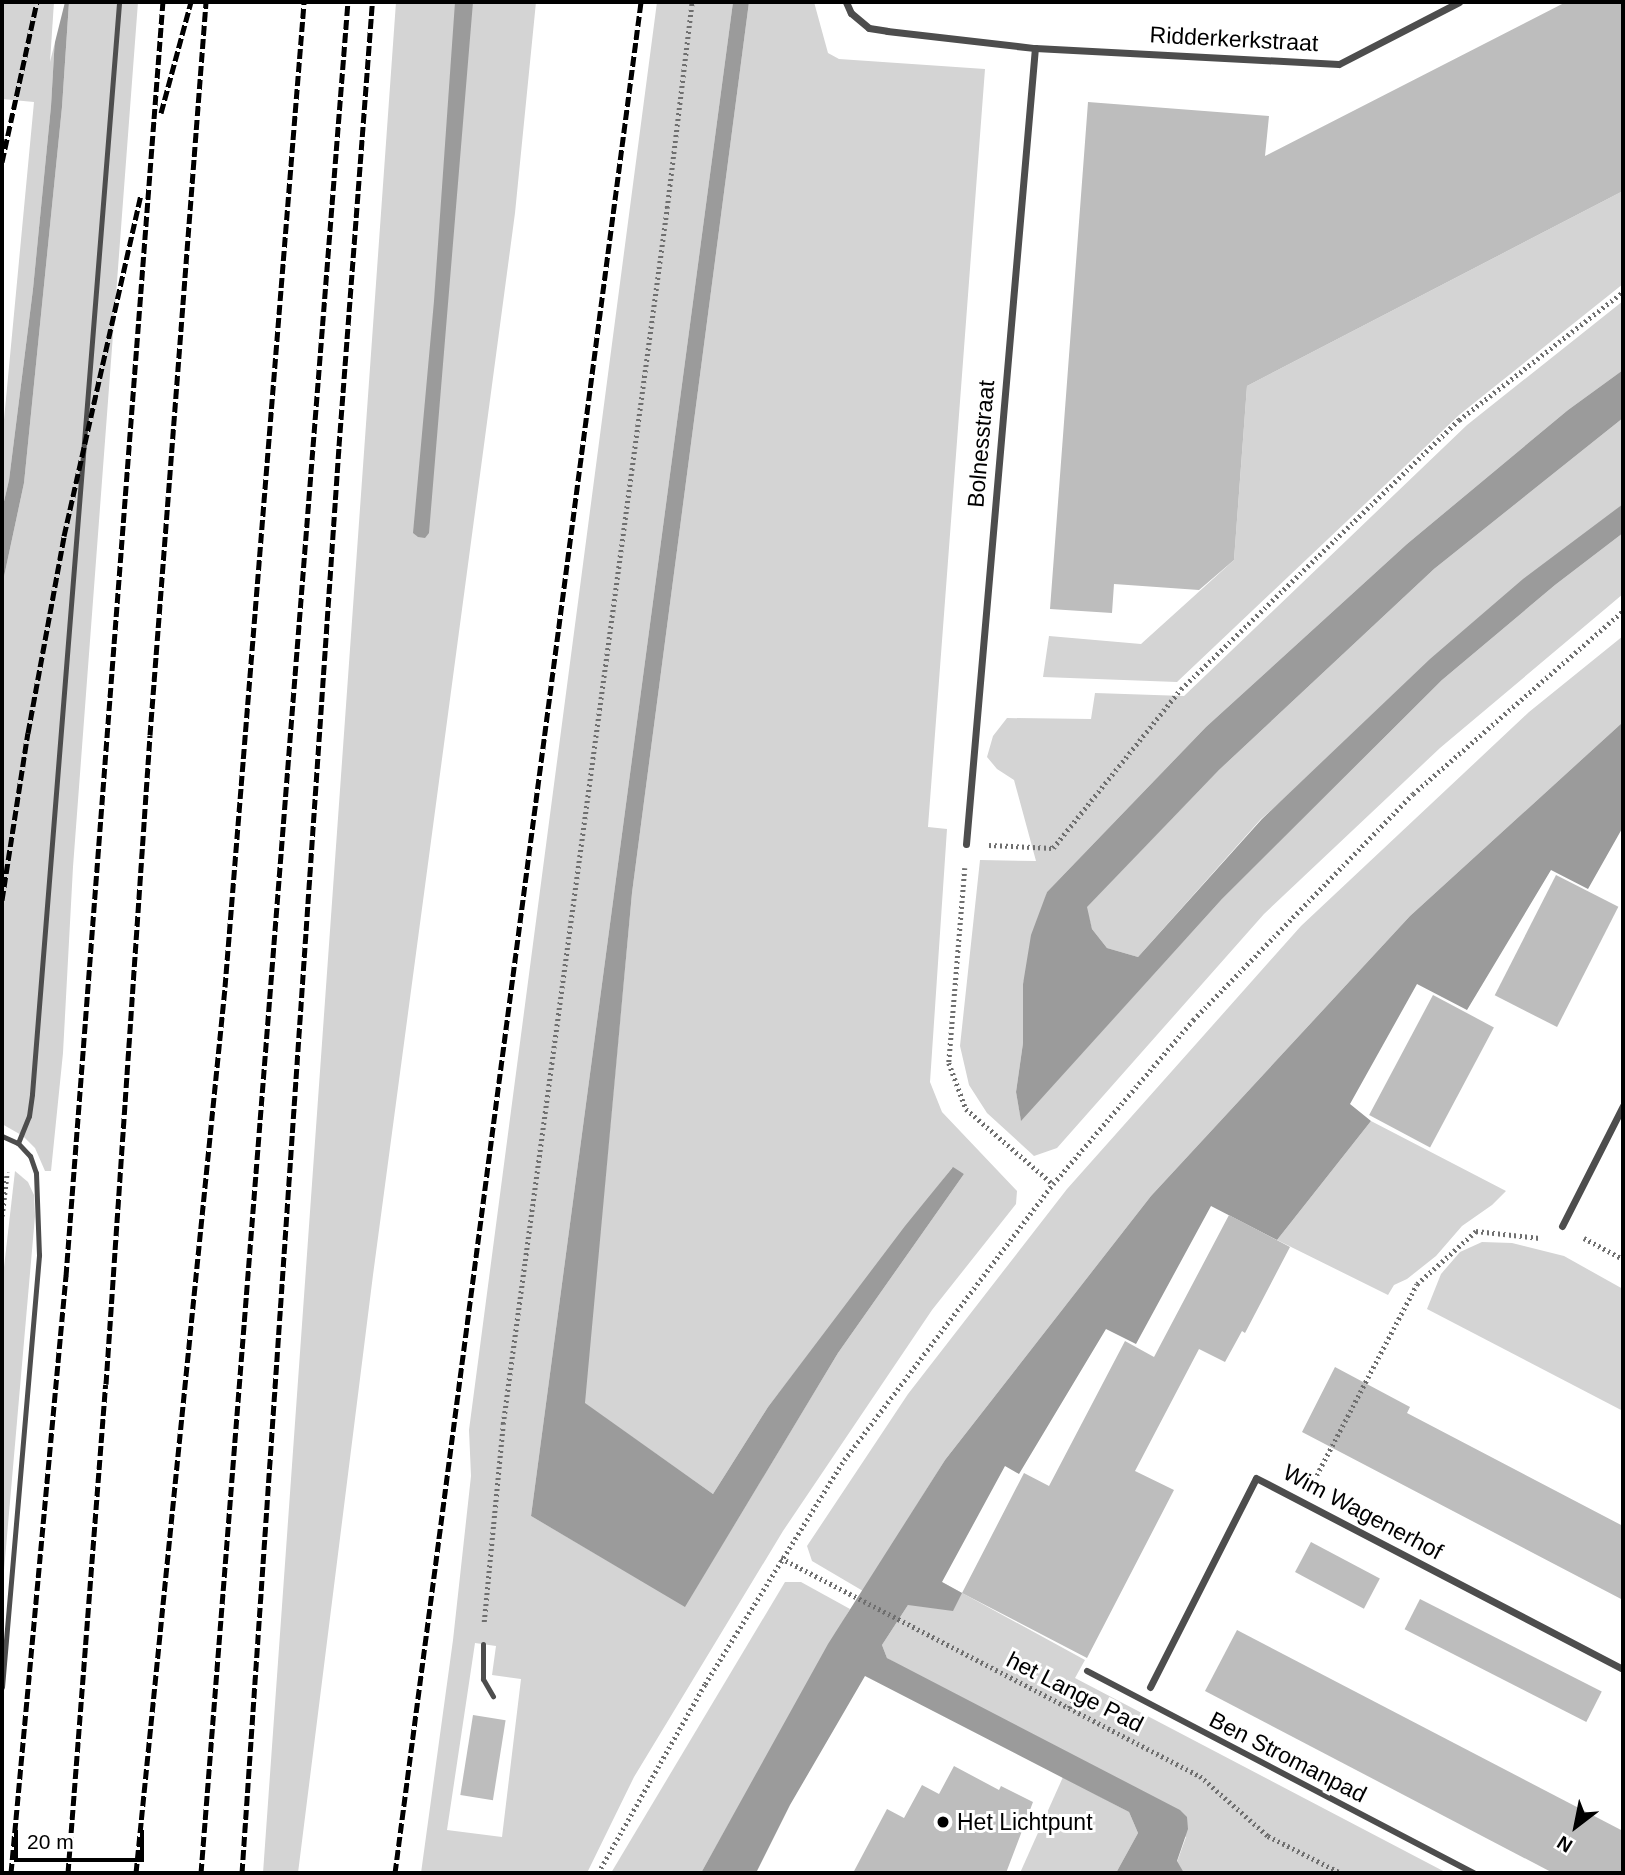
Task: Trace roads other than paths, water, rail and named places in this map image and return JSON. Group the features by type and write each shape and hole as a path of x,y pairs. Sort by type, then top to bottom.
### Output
{"street":[{"name":"Ridderkerkstraat","path":"846,2 851,13 869,28 1034,48 1339,64 1459,2"},
{"name":"Bolnesstraat","path":"967,844 1034,48"},
{"path":"1562,1226 1623,1106"},
{"name":"Wim Wagenerhof","path":"1150,1687 1256,1478 1623,1669"},
{"name":"Ben Stromanpad","path":"1087,1671 1474,1873"}],"lane":[{"path":"18,1143 29,1116 32,1094 119,2"},
{"path":"2,1136 18,1143 30,1156 36,1172 39,1255 2,1688"},
{"path":"483,1644 483,1679 493,1696"}],"railway":[{"path":"2,162 37,2"},
{"path":"11,1873 66,1276 163,2"},
{"path":"161,113 191,2"},
{"path":"68,1873 206,2"},
{"path":"136,1873 225,987 304,2"},
{"path":"201,1873 348,2"},
{"path":"242,1873 339,446 372,2"},
{"path":"395,1873 641,2"},
{"path":"2,900 28,733 64,536 141,195"}],"place":[{"name":"Het Lichtpunt","path":"943,1822"}]}
